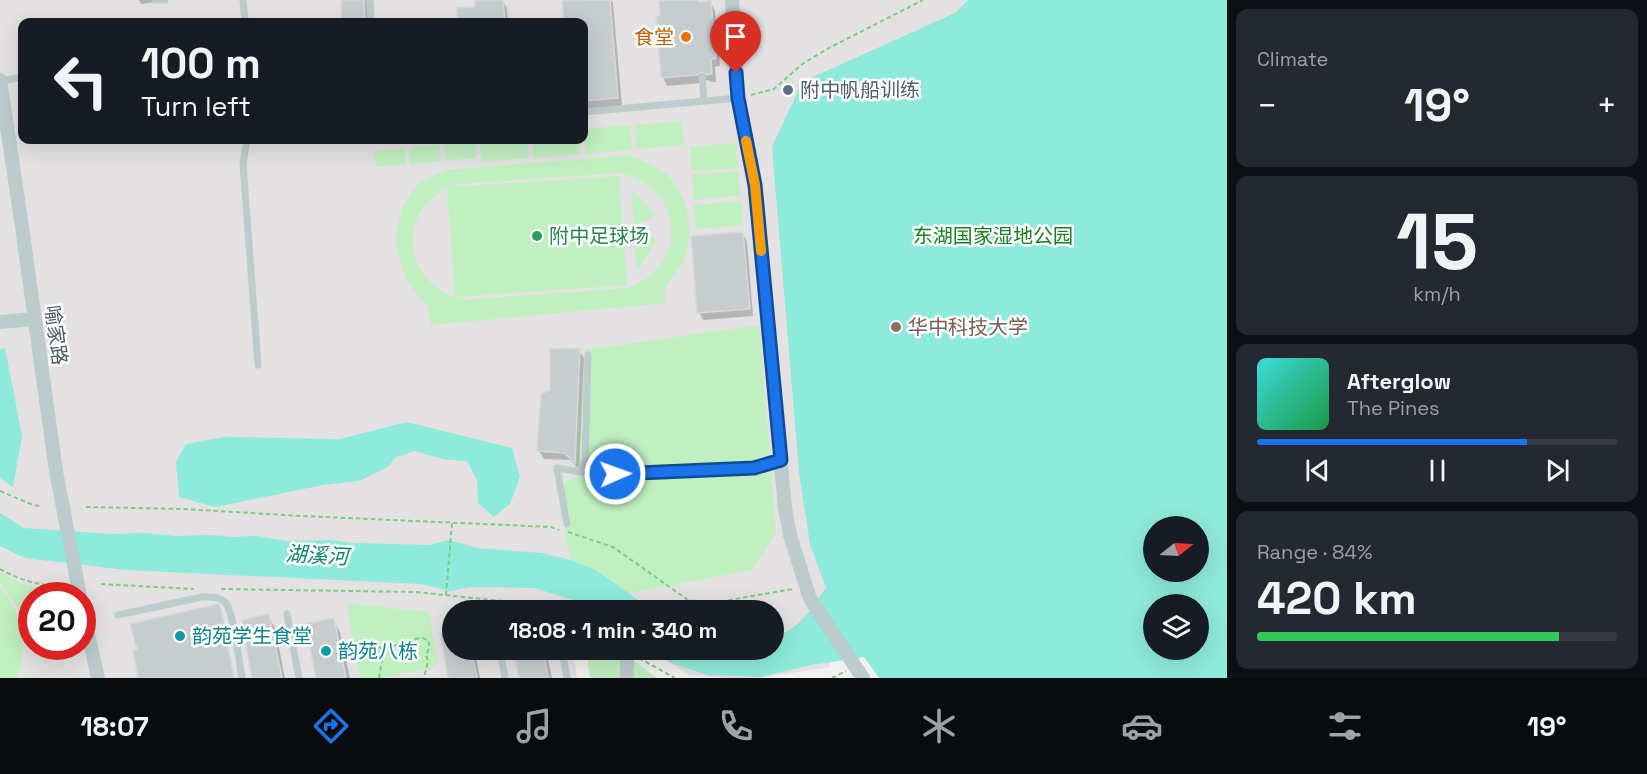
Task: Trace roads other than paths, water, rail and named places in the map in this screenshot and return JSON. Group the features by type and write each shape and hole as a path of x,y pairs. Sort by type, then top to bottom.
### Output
{"street":[{"path":"732,0 738,98 755,185 790,535 808,593 859,672"},
{"name":"喻家路","path":"0,80 56,471 77,582"},
{"path":"0,322 34,319"},
{"path":"94,660 98,678"},
{"path":"627,660 627,678"}],"lane":[{"path":"155,0 165,0"},
{"path":"243,0 244,18"},
{"path":"370,0 371,18"},
{"path":"0,80 18,78"},
{"path":"702,78 704,100"},
{"path":"588,112 738,98"},
{"path":"246,144 243,164 258,365"},
{"path":"580,472 585,460 588,355"},
{"path":"567,524 557,468 593,474 754,468 781,460"},
{"path":"118,615 202,597 216,597 226,603 231,615 242,678"},
{"path":"287,614 299,678"},
{"path":"502,660 505,678"},
{"path":"564,660 567,678"}],"water":[{"name":"东湖国家湿地公园","path":"968,0 1227,0 1227,678 879,678 864,657 811,665 760,677 708,675 666,660 784,660 784,632 810,611 826,588 810,544 799,473 772,147 802,82 955,13"},
{"path":"5,348 22,436 13,487 0,478 0,349"},
{"path":"406,422 512,448 520,477 510,504 494,517 478,503 477,480 467,461 443,459 415,451 396,457 388,467 359,481 323,485 215,507 179,497 176,462 186,444 225,437 340,439"},
{"name":"湖溪河","path":"0,513 24,528 112,534 255,536 288,541 330,540 353,543 429,545 449,540 477,548 542,553 571,560 597,571 638,600 573,600 535,588 472,587 450,591 421,584 126,570 25,558 0,546"}],"place":[{"name":"食堂","path":"686,37"},
{"name":"附中帆船训练","path":"788,90"},
{"name":"附中足球场","path":"537,236"},
{"name":"华中科技大学","path":"896,327"},
{"name":"韵苑学生食堂","path":"180,636"},
{"name":"韵苑八栋","path":"326,651"}]}
